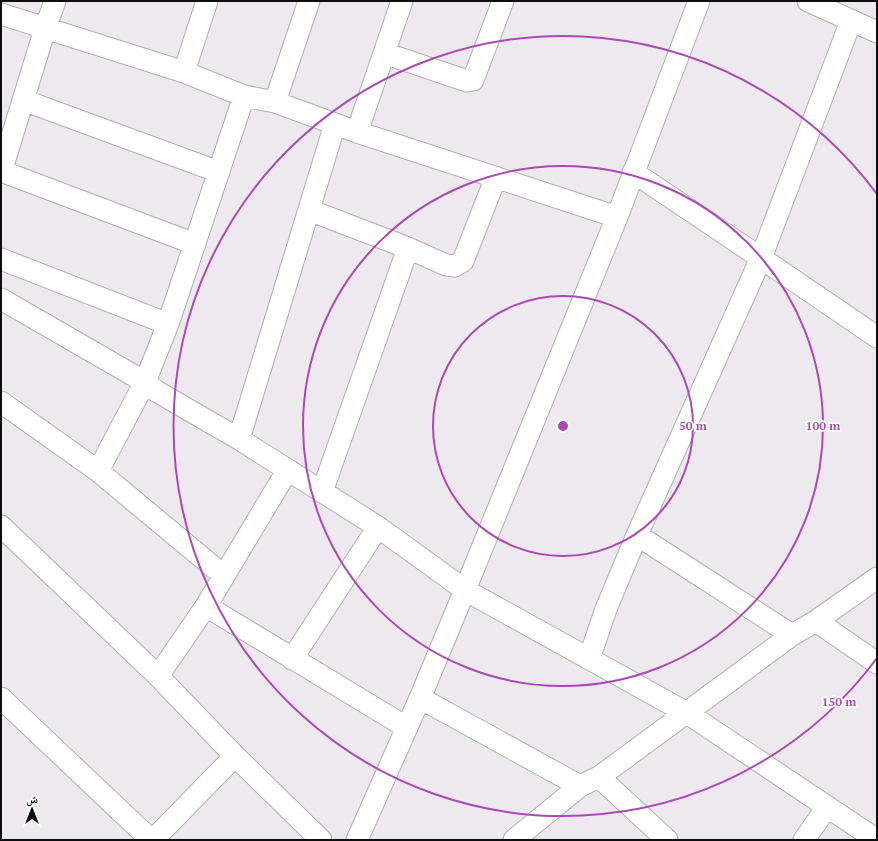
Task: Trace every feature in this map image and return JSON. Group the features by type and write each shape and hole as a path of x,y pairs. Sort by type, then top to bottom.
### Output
{"street":[{"path":"55,1 1,171 195,244"},
{"path":"184,72 207,1"},
{"path":"275,102 309,1"},
{"path":"384,53 467,81 473,80 503,1"},
{"path":"357,840 420,698 465,590 617,217 699,1"},
{"path":"808,1 877,32"},
{"path":"358,132 384,53 397,2"},
{"path":"1,14 184,72 244,96 275,102 358,132 617,217"},
{"path":"589,658 612,594 637,535 761,258 851,21"},
{"path":"98,472 146,382 168,324 244,96"},
{"path":"23,100 219,172"},
{"path":"239,439 335,124"},
{"path":"633,172 877,338"},
{"path":"309,210 408,248 446,265 456,266 463,261 496,177"},
{"path":"322,492 408,248"},
{"path":"1,259 168,324"},
{"path":"1,299 146,382 156,391 239,439 287,471 378,527 465,590 687,713 877,840"},
{"path":"1,402 98,472 223,575"},
{"path":"158,676 206,606 223,575 287,471"},
{"path":"1,526 158,676 317,839"},
{"path":"292,658 378,527"},
{"path":"637,535 792,635"},
{"path":"515,840 580,786 599,777 792,635 816,621 877,578"},
{"path":"206,606 406,728"},
{"path":"816,621 877,663"},
{"path":"1,698 152,840 235,756"},
{"path":"420,698 580,786"},
{"path":"599,777 667,840"},
{"path":"804,840 827,807"}]}
